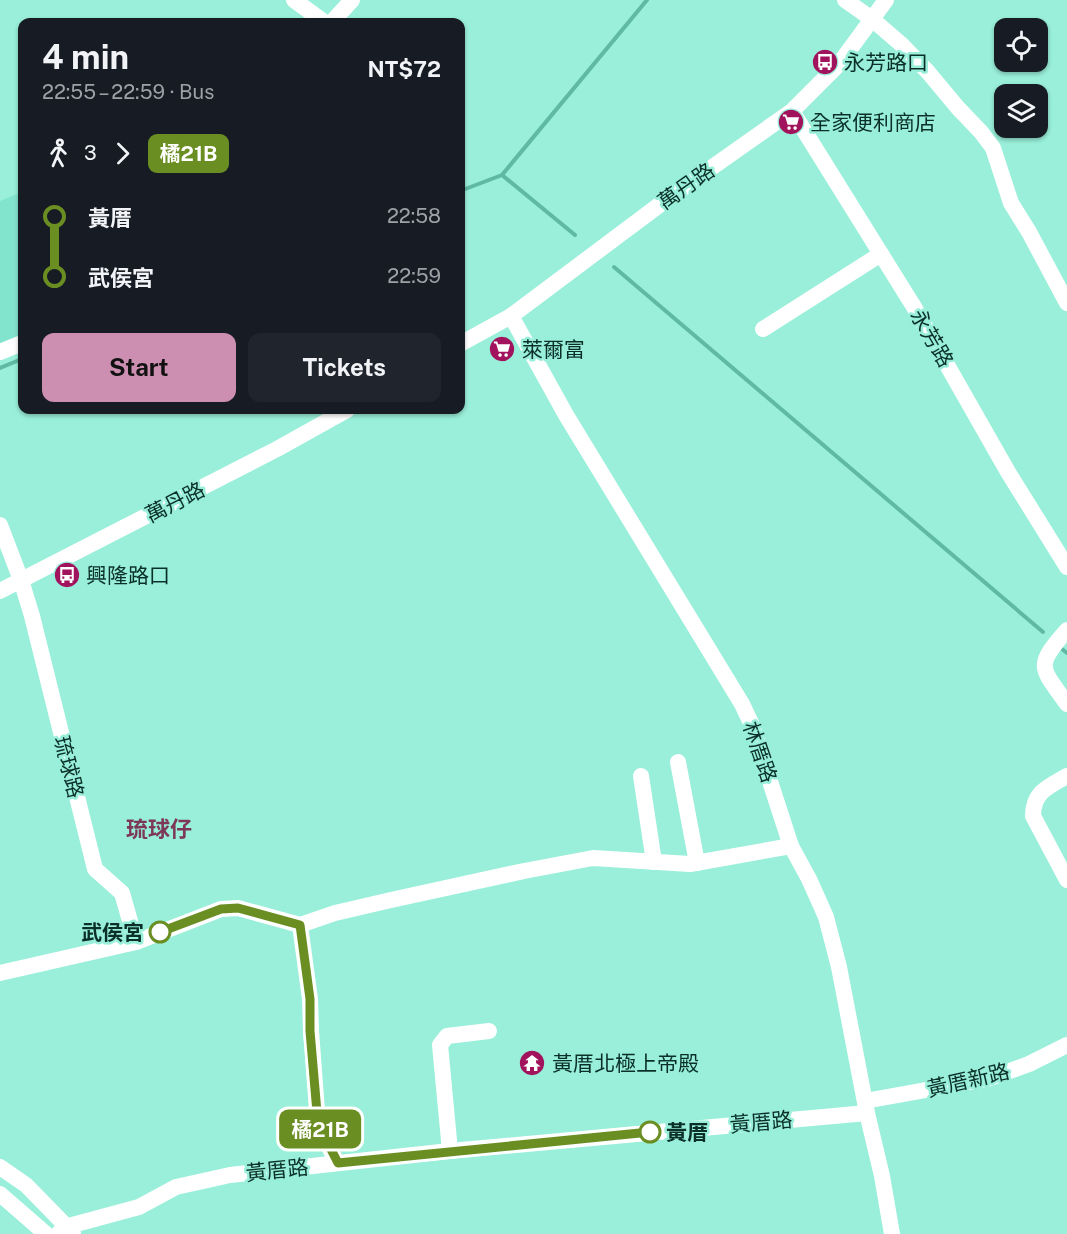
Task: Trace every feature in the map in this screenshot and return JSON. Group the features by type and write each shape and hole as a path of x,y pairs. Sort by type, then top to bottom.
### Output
{"street":[{"path":"294,0 319,18"},
{"path":"336,18 352,0"},
{"path":"845,0 872,19 928,72 993,148 1011,203 1067,303"},
{"name":"萬丹路","path":"465,341 511,316 670,196 792,111 839,64 886,0"},
{"name":"永芳路","path":"792,111 942,354 1008,472 1067,567"},
{"path":"763,329 881,254"},
{"name":"林厝路","path":"511,316 566,415 742,704 758,739 790,846 809,879 826,917 839,967 892,1234"},
{"path":"0,352 18,345"},
{"name":"萬丹路","path":"0,591 277,449 340,414"},
{"name":"琉球路","path":"0,525 21,580 95,869 123,893 136,942"},
{"path":"1065,636 1047,655 1043,665 1045,674 1067,704"},
{"path":"678,762 697,863"},
{"path":"641,776 654,862"},
{"path":"1067,776 1041,792 1033,805 1033,816 1067,880"},
{"path":"0,973 136,942 221,909 238,908 300,925 335,913 391,900 593,858 697,863 790,846"},
{"path":"300,925 310,999 310,1031 318,1124 338,1163"},
{"path":"450,1151 440,1045 447,1036 489,1031"},
{"name":"黃厝新路","path":"866,1107 987,1078 1029,1064 1067,1045"},
{"name":"黃厝路","path":"66,1232 139,1207 176,1187 230,1175 866,1107"},
{"path":"0,1167 26,1185 66,1232"},
{"path":"0,1194 46,1234"}],"shaded area":[{"path":"18,194 18,341 0,348 0,201"}],"waterway":[{"path":"465,189 502,175 647,0"},
{"path":"502,175 575,235"},
{"path":"614,267 1043,632"},
{"path":"0,368 18,361"},
{"path":"1062,649 1067,653"}],"bus line":[{"name":"橘21B","path":"160,932 221,909 238,908 300,925 310,999 310,1031 318,1124 338,1163 650,1132"}],"place":[{"name":"永芳路口","path":"825,62"},
{"name":"全家便利商店","path":"791,122"},
{"name":"萊爾富","path":"502,349"},
{"name":"興隆路口","path":"67,575"},
{"name":"武侯宮","path":"160,932"},
{"name":"黃厝北極上帝殿","path":"532,1063"},
{"name":"黃厝","path":"650,1132"}],"district":[{"name":"琉球仔","path":"159,829"}]}
